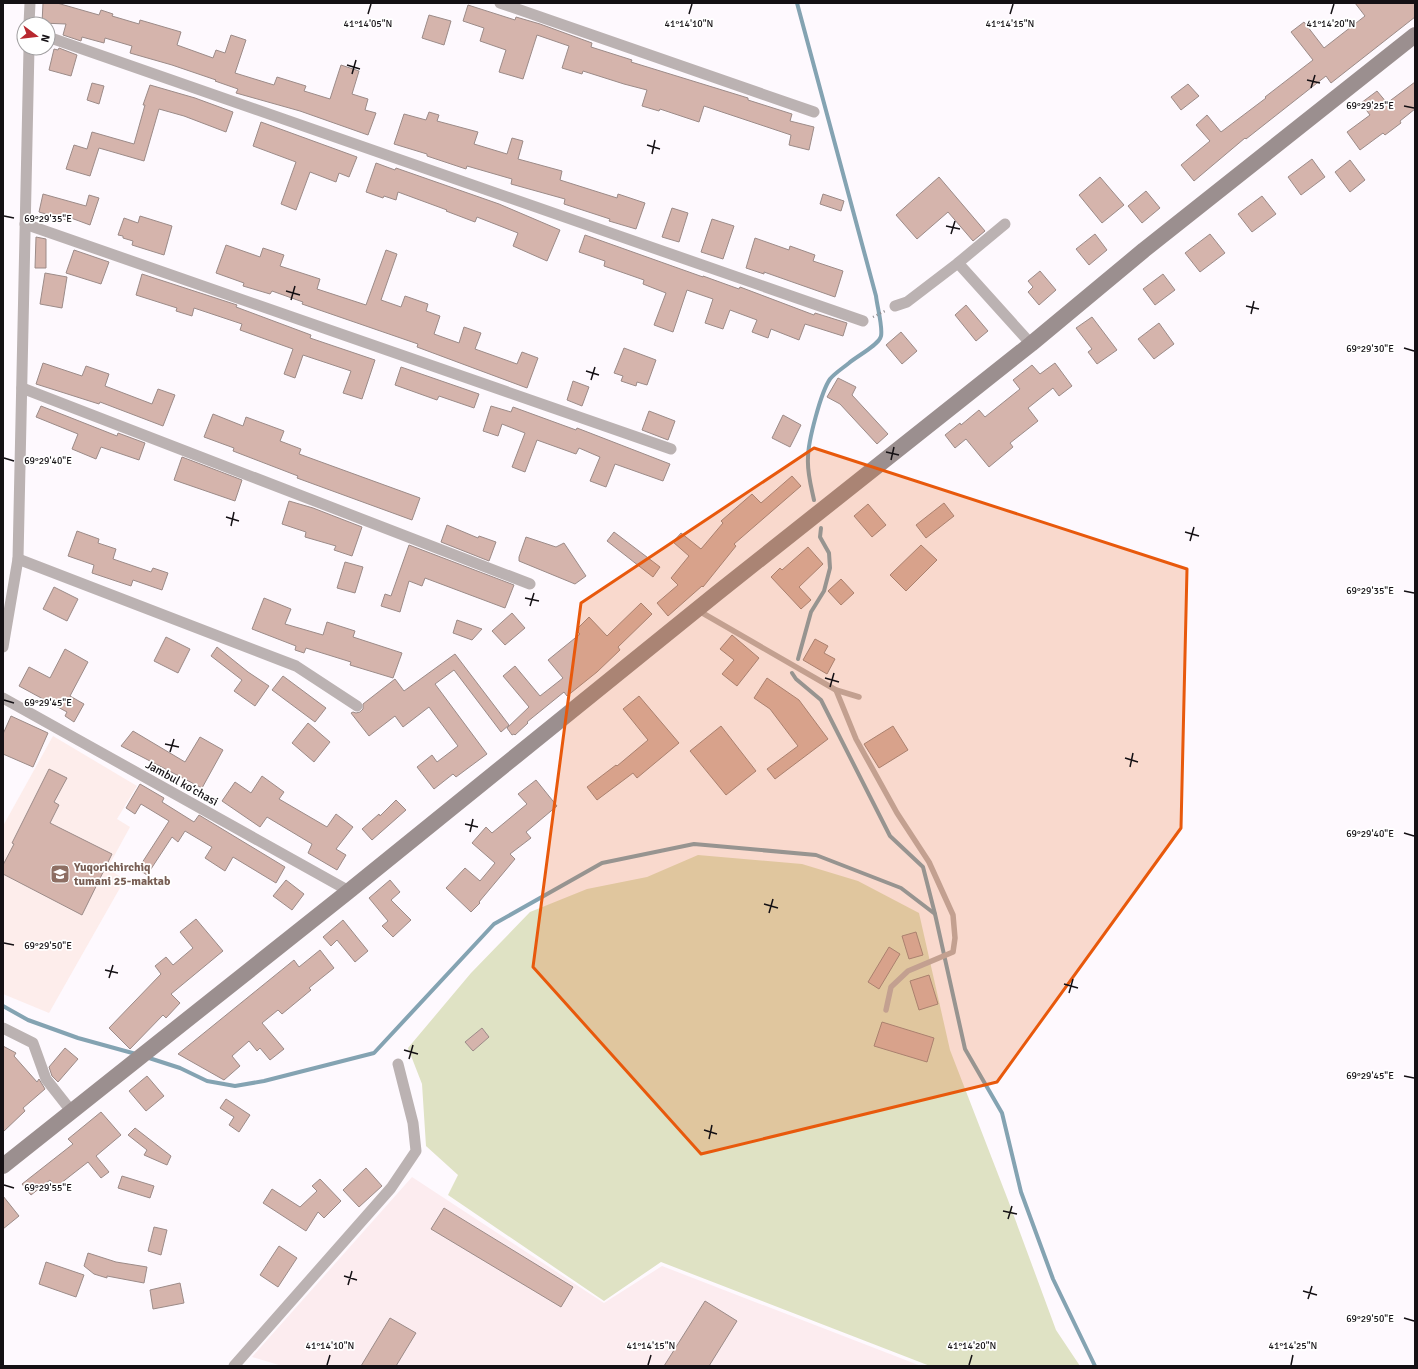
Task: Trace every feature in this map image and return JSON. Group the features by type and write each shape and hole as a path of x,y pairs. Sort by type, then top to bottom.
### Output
{"main road":[{"path":"3,1166 72,1112 152,1046 349,891 696,610 1415,35"}],"street":[{"path":"29,16 30,3"},
{"path":"500,3 814,112"},
{"path":"56,40 863,321"},
{"path":"3,647 18,559 29,56"},
{"path":"25,224 671,449"},
{"path":"895,306 907,302 958,263 1005,224"},
{"path":"958,263 1030,344"},
{"path":"22,388 530,584"},
{"path":"18,559 296,666 357,706"},
{"name":"Jambul ko‘chasi","path":"3,698 349,891"},
{"path":"3,1028 33,1043 46,1079 72,1112"},
{"path":"234,1366 391,1188 416,1151 413,1123 398,1064"}],"lane":[{"path":"696,610 836,690 859,697"},
{"path":"836,690 860,746 897,813 930,862 953,915 955,938 952,952 908,971 891,987 886,1010"}],"path":[{"path":"863,321 895,306"}],"highlighted area":[{"path":"814,448 1187,569 1181,828 997,1082 701,1154 533,967 581,603"}],"shaded area":[{"name":"Yuqorichirchiq tumani 25-maktab","path":"53,736 137,786 117,819 130,827 107,869 125,879 49,1013 3,994 3,826"},
{"path":"412,1177 604,1303 662,1266 921,1366 282,1366 252,1357"}],"green space":[{"path":"698,855 802,864 858,881 919,913 950,1050 1056,1330 1080,1366 930,1366 661,1262 604,1301 448,1195 458,1175 426,1146 422,1084 408,1048 471,973 530,912 587,889 647,877"}],"building":[{"path":"43,3 57,3 99,15 101,10 113,14 112,16 139,24 140,20 181,32 177,45 213,58 216,50 225,53 231,35 246,40 235,73 274,85 277,77 306,86 304,91 330,99 341,65 359,71 352,94 368,99 365,110 376,113 368,135 300,111 236,93 238,89 215,81 216,80 130,53 132,46 105,38 104,43 82,37 81,41 63,35 66,24 56,24 56,16 42,16"},
{"path":"1355,3 1415,3 1415,17 1331,83 1326,76 1246,139 1245,138 1194,181 1181,165 1210,141 1196,125 1207,115 1221,132 1266,98 1265,97 1313,60 1291,32 1304,22 1324,48 1365,16"},
{"path":"468,5 515,20 516,17 540,24 592,43 591,47 632,60 631,62 748,98 748,100 792,114 790,121 814,127 809,150 789,145 791,135 704,106 699,122 660,109 659,111 642,106 647,90 583,71 582,74 562,68 569,46 537,35 523,79 499,72 506,50 480,41 484,28 463,21"},
{"path":"429,15 451,21 444,45 422,38"},
{"path":"59,48 77,55 71,76 49,70 52,56 56,56 56,50 58,50"},
{"path":"1415,82 1415,109 1400,121 1401,123 1385,135 1383,133 1360,150 1347,132 1370,115 1361,103 1377,91 1387,103"},
{"path":"92,83 104,86 99,104 87,100"},
{"path":"1188,84 1199,96 1181,110 1171,97"},
{"path":"150,85 195,98 233,112 226,132 184,116 159,109 144,161 99,148 90,176 66,169 74,145 87,149 92,132 134,144 145,105 143,105"},
{"path":"429,112 439,115 437,121 478,132 474,144 507,154 512,138 523,141 518,159 562,171 560,180 617,198 618,194 645,203 636,229 609,221 610,219 564,204 565,199 511,184 512,179 467,166 466,169 427,156 427,154 394,144 404,114 426,120"},
{"path":"261,122 357,157 349,177 339,173 336,182 310,172 296,210 281,204 296,162 253,146"},
{"path":"1312,159 1325,177 1301,195 1288,177"},
{"path":"1350,160 1365,180 1350,192 1335,172"},
{"path":"376,163 395,170 396,168 499,204 560,230 547,261 513,246 518,233 477,217 475,222 398,192 396,200 384,196 383,198 366,192"},
{"path":"939,177 985,231 973,241 948,212 917,239 896,215"},
{"path":"1100,177 1124,205 1102,223 1079,195"},
{"path":"1146,191 1160,208 1142,223 1128,206"},
{"path":"43,194 86,206 89,195 99,198 90,225 71,218 70,221 39,212"},
{"path":"823,194 844,201 841,211 820,204"},
{"path":"1262,196 1276,214 1252,232 1238,214"},
{"path":"672,208 688,213 679,242 662,237"},
{"path":"140,216 172,226 164,255 132,245 133,241 118,235 124,218 138,223"},
{"path":"712,219 734,226 723,259 701,252"},
{"path":"1095,234 1107,250 1089,265 1076,249"},
{"path":"1210,234 1225,253 1200,272 1185,253"},
{"path":"585,235 703,277 739,289 740,287 814,315 815,313 847,323 843,336 805,324 799,340 771,329 768,338 752,332 757,320 730,310 723,329 705,323 713,299 687,290 673,332 654,325 666,293 643,284 644,280 604,266 605,261 579,252"},
{"path":"36,237 46,239 46,268 35,268"},
{"path":"755,238 789,250 790,246 815,255 813,261 843,271 835,297 764,272 764,274 746,268"},
{"path":"226,245 260,257 263,248 284,255 280,266 320,279 317,289 366,305 386,250 397,254 381,300 401,307 405,296 428,304 426,311 440,316 434,334 459,343 464,327 481,333 475,349 517,364 522,352 538,358 527,388 417,347 418,344 302,304 303,302 272,291 270,294 243,286 244,283 216,273"},
{"path":"74,250 109,262 101,284 66,273"},
{"path":"1040,271 1056,290 1039,305 1028,292 1033,287 1028,281"},
{"path":"45,273 67,277 62,308 40,304"},
{"path":"142,274 237,305 236,307 311,335 310,338 375,360 362,399 343,393 351,371 303,355 295,378 284,374 293,349 240,330 242,324 194,308 192,316 176,311 177,308 136,295"},
{"path":"1163,274 1175,290 1155,305 1143,289"},
{"path":"966,305 988,331 976,341 955,315"},
{"path":"1092,317 1117,350 1097,364 1088,352 1092,349 1076,328"},
{"path":"1159,323 1174,344 1154,359 1138,339"},
{"path":"901,332 917,351 902,364 886,345"},
{"path":"624,348 656,360 647,385 637,382 636,386 621,381 623,376 614,373"},
{"path":"43,363 82,376 86,366 109,374 105,386 152,404 158,389 175,395 163,426 100,402 99,404 36,384"},
{"path":"1055,363 1072,386 1059,396 1053,388 1028,408 1038,421 1010,443 1013,447 989,467 966,439 955,448 945,435 960,423 961,425 979,410 985,417 1020,389 1013,380 1032,365 1040,374"},
{"path":"401,367 479,394 474,408 439,396 437,400 395,385"},
{"path":"838,378 856,387 852,395 888,434 877,444 840,404 827,397"},
{"path":"573,381 589,387 582,406 567,400"},
{"path":"41,406 117,436 118,433 145,443 139,460 101,447 96,459 72,449 78,434 36,417"},
{"path":"491,406 511,412 513,407 576,430 577,428 670,464 663,481 615,464 606,487 590,481 600,457 579,448 576,454 537,440 525,472 512,467 525,433 502,424 498,436 483,431"},
{"path":"649,411 675,421 668,440 642,430"},
{"path":"213,414 243,426 246,417 284,431 280,441 301,449 299,454 420,498 412,520 297,478 298,476 233,451 234,448 204,437"},
{"path":"783,415 801,425 790,447 772,438"},
{"path":"182,457 242,480 235,501 174,480"},
{"path":"792,476 801,486 734,544 736,546 703,587 702,586 668,616 657,603 678,585 671,578 689,556 673,542 681,533 701,549 723,523 721,521 752,494 761,503"},
{"path":"289,501 313,508 362,527 352,556 334,550 336,546 305,537 306,532 282,524"},
{"path":"944,503 954,516 926,538 916,525"},
{"path":"868,504 886,525 872,537 854,516"},
{"path":"447,525 478,538 479,536 496,542 489,561 441,542"},
{"path":"77,531 99,539 98,543 116,549 113,559 151,572 153,568 168,573 162,590 133,580 131,586 92,573 94,565 68,556"},
{"path":"614,532 660,567 653,577 607,541"},
{"path":"526,537 556,547 564,543 586,576 575,584 519,561"},
{"path":"409,545 514,585 505,608 425,578 422,586 409,581 400,612 381,606 385,594 391,596"},
{"path":"921,545 937,560 906,591 890,575"},
{"path":"808,547 823,564 799,587 811,600 801,609 771,577 780,568 782,570"},
{"path":"345,562 363,567 355,593 337,588"},
{"path":"841,579 854,593 841,605 828,591"},
{"path":"54,587 78,599 67,621 43,609"},
{"path":"264,598 291,609 285,624 323,635 327,622 355,631 353,637 402,653 393,678 350,665 351,662 306,648 304,653 295,650 296,646 252,629"},
{"path":"641,603 652,614 618,647 620,650 597,672 567,696 564,692 527,722 528,723 515,735 512,735 507,728 529,707 503,676 515,666 540,696 563,678 548,660 580,634 576,630 589,617 607,636"},
{"path":"512,613 525,628 505,645 492,631"},
{"path":"457,620 482,629 472,640 453,633"},
{"path":"732,635 759,658 737,686 722,674 734,660 720,649"},
{"path":"166,637 190,649 178,673 154,661"},
{"path":"815,639 828,646 824,653 835,659 827,674 803,660"},
{"path":"217,647 248,672 269,686 255,706 234,691 242,680 211,656"},
{"path":"65,649 88,662 70,696 84,704 74,722 65,716 67,712 19,686 29,667 50,678"},
{"path":"455,654 509,725 501,732 454,670 435,684 487,754 456,777 453,774 434,789 417,767 432,755 437,762 458,746 429,707 403,727 395,716 369,736 351,713 360,712 363,709 363,704 395,679 404,691"},
{"path":"283,676 326,708 315,722 272,690"},
{"path":"767,678 799,700 828,739 775,779 767,769 798,746 770,709 754,698"},
{"path":"639,696 679,743 637,778 633,773 597,800 587,787 616,765 617,766 648,740 623,709"},
{"path":"11,716 48,733 33,767 3,754 3,734"},
{"path":"308,723 330,742 314,762 292,743"},
{"path":"721,726 756,771 726,795 690,751"},
{"path":"893,726 908,750 879,768 864,744"},
{"path":"133,731 185,762 200,737 223,750 202,788 121,746"},
{"path":"49,769 67,778 54,802 59,805 50,823 112,854 82,915 3,874 3,865 14,844 12,843"},
{"path":"262,776 284,792 279,799 327,827 336,814 353,827 336,849 346,855 337,870 308,853 312,844 267,817 260,827 222,801 235,782 251,793"},
{"path":"536,780 557,806 526,832 531,838 510,854 515,859 471,912 446,888 465,868 480,881 495,863 472,843 486,827 492,833 527,804 518,794"},
{"path":"140,784 164,798 162,802 194,822 199,815 285,867 276,883 233,857 225,871 205,858 212,847 185,831 178,842 172,837 147,875 138,869 169,821 141,804 135,814 126,808"},
{"path":"396,800 406,810 372,840 362,829 379,814 380,816"},
{"path":"286,880 304,894 292,910 273,896"},
{"path":"390,880 400,892 391,900 411,920 393,937 382,926 388,921 369,898"},
{"path":"196,919 223,951 171,994 180,1003 166,1018 163,1015 130,1049 109,1028 161,974 155,966 166,957 173,965 193,948 180,932"},
{"path":"343,920 368,951 355,962 337,940 331,946 323,937"},
{"path":"916,932 923,955 909,959 902,936"},
{"path":"889,947 900,954 879,989 868,982"},
{"path":"320,950 334,968 309,988 311,990 282,1014 278,1010 262,1023 284,1049 270,1060 260,1048 257,1051 249,1041 232,1056 240,1066 224,1080 178,1054 294,960 299,967"},
{"path":"929,975 938,1004 919,1010 910,981"},
{"path":"882,1022 934,1038 927,1062 874,1046"},
{"path":"482,1028 489,1037 473,1051 465,1042"},
{"path":"3,1046 16,1053 14,1056 37,1082 39,1079 45,1089 23,1108 25,1111 3,1132"},
{"path":"65,1048 78,1059 58,1082 52,1076 49,1067"},
{"path":"147,1076 164,1096 146,1111 129,1091"},
{"path":"226,1099 250,1115 239,1132 229,1125 234,1117 220,1108"},
{"path":"101,1112 121,1135 96,1156 109,1172 101,1178 88,1162 56,1187 50,1180 31,1195 22,1184 73,1144 68,1139"},
{"path":"135,1128 171,1156 167,1165 144,1155 147,1150 128,1135"},
{"path":"366,1168 382,1186 359,1207 343,1190"},
{"path":"122,1176 154,1186 150,1198 118,1188"},
{"path":"320,1179 341,1201 324,1218 318,1212 306,1231 263,1203 272,1189 300,1207 317,1191 312,1186"},
{"path":"3,1196 19,1216 3,1229"},
{"path":"444,1208 573,1287 561,1307 431,1229"},
{"path":"154,1227 167,1230 161,1255 148,1251"},
{"path":"279,1246 297,1258 278,1287 260,1275"},
{"path":"88,1253 116,1262 147,1267 144,1283 107,1276 107,1278 94,1274 84,1266"},
{"path":"46,1262 84,1275 76,1297 39,1284"},
{"path":"180,1283 184,1303 153,1309 150,1290"},
{"path":"705,1301 737,1321 709,1366 664,1366"},
{"path":"390,1318 416,1333 396,1366 361,1366"}],"waterway":[{"path":"797,3 876,296 881,322 881,336 876,343 832,377 826,385 810,440 808,468 814,500"},
{"path":"798,659 811,612 824,591 830,568 829,553 820,537 821,528"},
{"path":"792,673 796,679 821,700 890,836 923,867 965,1049 1002,1113 1021,1192 1053,1279 1095,1366"},
{"path":"146,1057 180,1068 207,1081 235,1086 264,1081 374,1053 494,924 602,863 694,844 816,855 901,888 935,914"},
{"path":"3,1006 28,1020 78,1038 136,1054"}],"place":[{"name":"Yuqorichirchiq tumani 25-maktab","path":"60,874"}]}
